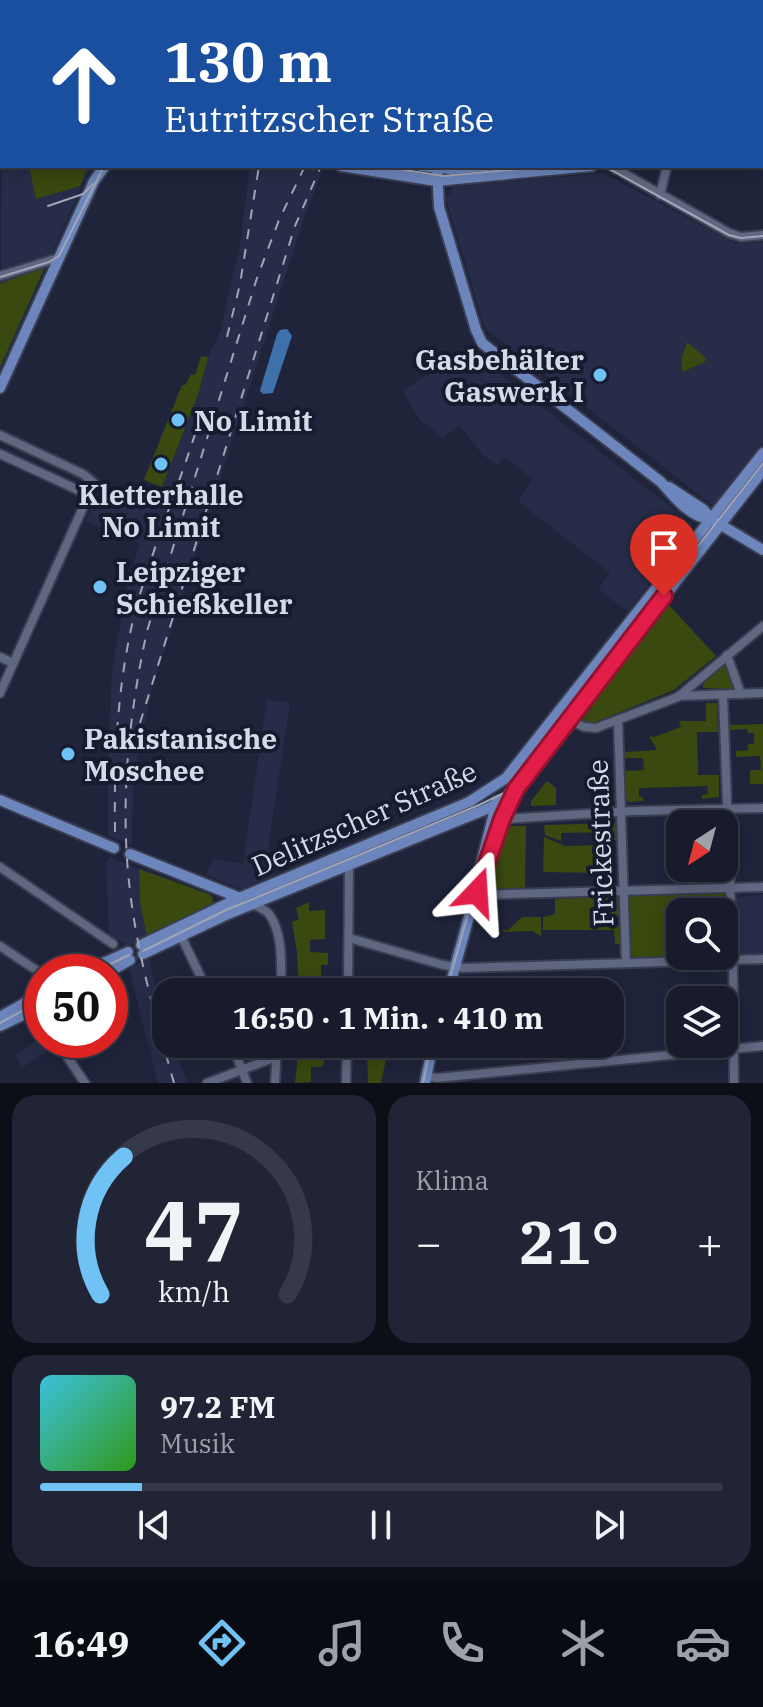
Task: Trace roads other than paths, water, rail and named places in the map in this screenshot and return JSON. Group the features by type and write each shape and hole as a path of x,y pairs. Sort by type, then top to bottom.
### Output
{"main road":[{"path":"0,388 100,168"},
{"path":"354,168 436,181 571,168"},
{"path":"437,168 438,201 482,343 661,482 698,517 716,522 763,550"},
{"path":"452,978 497,819 516,789 716,522 763,453"},
{"path":"497,819 496,804 506,778 716,522 763,470"},
{"name":"Delitzscher Straße","path":"506,778 469,802 239,898 142,950 496,804 516,789"},
{"path":"0,800 114,848"},
{"path":"459,819 497,819"},
{"path":"130,854 239,898"},
{"path":"216,889 216,909"},
{"name":"Delitzscher Straße","path":"239,898 253,904"},
{"path":"0,1017 24,1003"},
{"path":"0,1026 24,1014"},
{"path":"425,1080 430,1058"}],"street":[{"path":"614,168 729,233 741,237 763,235"},
{"path":"627,168 629,178"},
{"path":"660,195 667,168"},
{"path":"0,276 58,258"},
{"path":"0,435 83,474 94,483 0,693"},
{"path":"0,454 89,495"},
{"path":"678,697 763,626"},
{"path":"727,655 741,694"},
{"path":"0,657 13,663"},
{"path":"693,683 702,695"},
{"path":"570,720 584,727 596,728 678,697 763,693"},
{"path":"723,695 730,898"},
{"name":"Frickestraße","path":"618,721 626,963"},
{"path":"497,819 763,808"},
{"path":"348,978 349,864"},
{"path":"0,867 113,944"},
{"path":"475,895 763,887"},
{"path":"267,898 279,943 280,978"},
{"path":"253,904 269,913"},
{"path":"181,936 201,978"},
{"path":"349,938 455,967 666,962"},
{"path":"0,946 24,962"},
{"path":"738,960 763,959"},
{"path":"738,1048 763,1046"},
{"path":"425,1080 666,1056"},
{"path":"68,1058 85,1083"},
{"path":"238,1058 247,1083"},
{"path":"207,1083 273,1058"},
{"path":"275,1083 276,1058"},
{"path":"346,1083 347,1058"},
{"path":"733,1058 734,1083"},
{"path":"510,1071 511,1083"}],"water":[{"path":"287,329 292,336 273,393 263,394 260,391 277,334"}],"tram line":[{"path":"0,277 59,256 103,168"},
{"path":"390,168 444,176 529,168"},
{"path":"608,168 729,235 741,238 763,236"},
{"path":"48,206 83,194 93,184"},
{"path":"143,951 226,910 504,793 763,463"},
{"path":"450,978 498,807 506,789"},
{"path":"0,1023 24,1010"},
{"path":"423,1083 428,1058"}],"railway":[{"path":"227,337 240,284 259,168"},
{"path":"174,1083 134,922 126,832 130,731 147,631 257,278 279,220 304,168"},
{"path":"140,723 295,226 320,168"},
{"path":"115,832 118,720 130,636 150,563 197,428"}],"place":[{"name":"Gasbehälter Gaswerk I","path":"600,375"},
{"name":"No Limit","path":"178,420"},
{"name":"Kletterhalle No Limit","path":"161,464"},
{"name":"Leipziger Schießkeller","path":"100,587"},
{"name":"Pakistanische Moschee","path":"68,754"}]}
